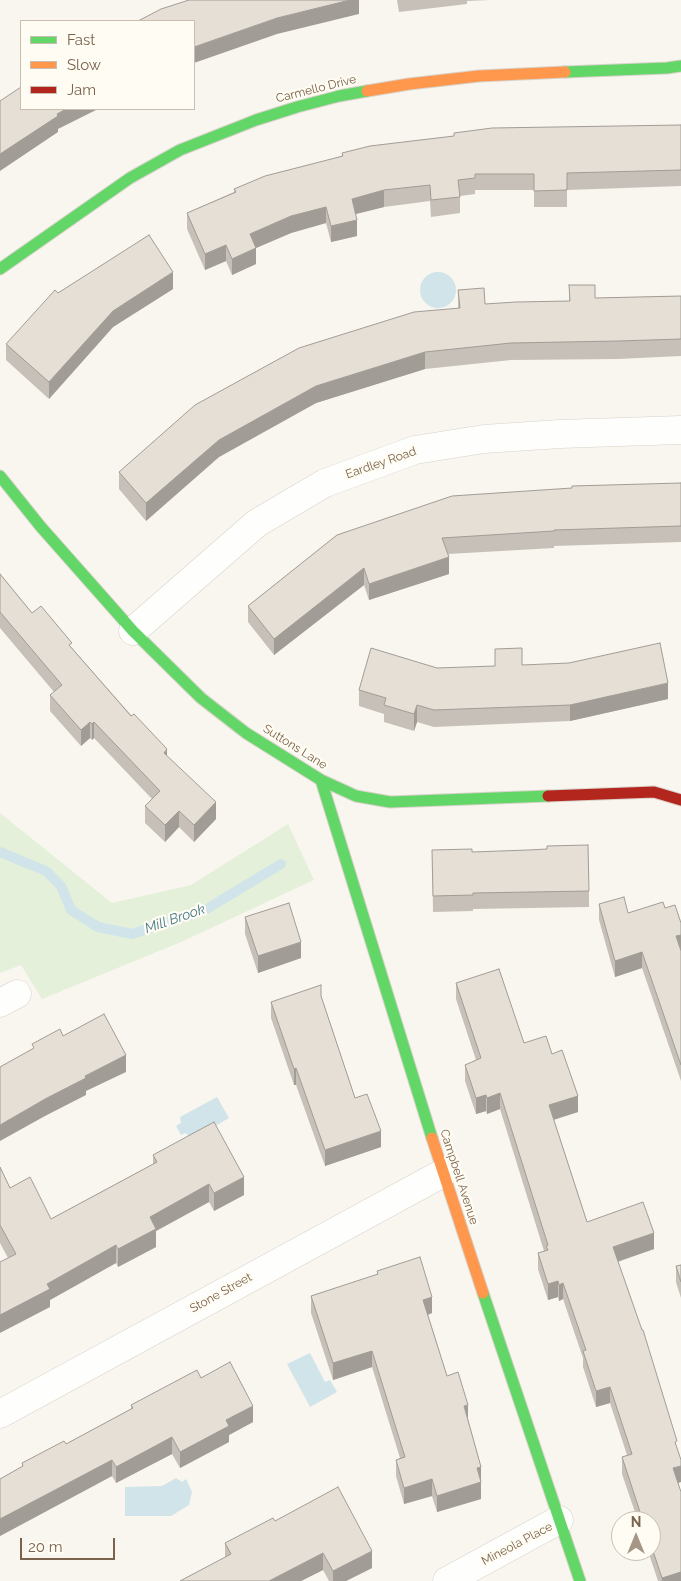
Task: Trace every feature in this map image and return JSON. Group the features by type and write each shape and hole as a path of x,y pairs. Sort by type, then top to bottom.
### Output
{"street":[{"name":"Carmello Drive","path":"0,269 130,178 172,154 256,120 297,107 339,96 409,84 479,76 681,66"},
{"name":"Eardley Road","path":"133,631 257,523 325,483 406,453 484,439 560,434 681,430"},
{"name":"Suttons Lane","path":"0,476 133,631 201,698 246,733 321,780 356,796 390,802 654,792 681,800"},
{"name":"Campbell Avenue","path":"321,780 443,1173 580,1581"},
{"name":"Stone Street","path":"0,1414 443,1173"},
{"name":"Mineola Place","path":"448,1581 559,1520"}],"green space":[{"path":"0,813 112,903 191,885 288,824 314,880 181,942 42,999 21,965 0,973"}],"shaded area":[{"path":"438,272 450,278 456,290 450,302 438,308 426,302 420,290 426,278"},
{"path":"217,1097 229,1118 198,1136 188,1136 186,1133 181,1135 176,1126 181,1123 180,1117"},
{"path":"310,1353 325,1382 330,1380 337,1392 310,1407 287,1364"},
{"path":"176,1478 182,1482 186,1479 192,1492 189,1505 171,1516 125,1516 125,1487 162,1486"}],"building":[{"path":"189,0 350,0 277,18 195,47 195,20 140,20 161,9"},
{"path":"20,88 20,110 64,110 0,154 0,101"},
{"path":"681,125 681,170 567,173 567,190 534,191 534,174 475,174 475,178 458,180 460,197 431,200 430,185 384,190 352,199 357,220 331,226 326,207 291,216 250,234 256,248 232,259 226,245 205,254 187,213 236,192 234,189 265,176 343,156 342,153 370,146 454,136 454,133 492,128"},
{"path":"149,235 173,272 113,311 49,382 6,344 55,290 58,293"},
{"path":"569,285 595,285 595,298 681,296 681,339 511,343 425,352 316,386 219,440 146,503 119,472 195,405 299,348 414,312 460,308 458,290 484,288 485,304 570,301"},
{"path":"681,483 681,526 554,530 442,538 449,557 369,584 364,568 274,639 248,606 337,535 452,496 572,488 572,486"},
{"path":"0,574 32,613 41,606 72,643 69,645 131,716 134,714 167,749 164,753 216,802 194,825 179,811 165,825 145,806 160,791 94,722 92,724 90,722 81,730 50,695 62,685 0,612"},
{"path":"660,643 668,683 570,705 434,710 417,705 414,714 384,705 386,698 359,690 371,648 437,668 495,666 495,649 522,648 522,665 569,663"},
{"path":"588,845 589,891 473,893 473,895 433,896 432,850 472,849 472,852 547,849 547,846"},
{"path":"624,897 628,913 663,902 665,908 675,905 681,923 681,935 676,936 681,951 681,1065 642,952 615,961 599,904"},
{"path":"289,903 301,942 258,956 245,917"},
{"path":"499,969 524,1043 546,1036 552,1054 562,1050 578,1096 549,1105 587,1222 643,1202 654,1233 613,1247 643,1330 681,1460 681,1466 673,1468 681,1492 681,1572 662,1578 656,1561 661,1561 661,1511 640,1511 622,1457 632,1454 610,1387 596,1391 583,1351 586,1350 563,1283 559,1285 558,1281 548,1284 538,1253 548,1250 546,1246 548,1245 500,1093 487,1098 486,1095 476,1098 465,1065 481,1058 456,983"},
{"path":"321,985 321,996 355,1098 367,1094 381,1131 325,1150 271,1002"},
{"path":"104,1014 126,1055 85,1076 86,1078 0,1125 0,1067 34,1048 32,1044 60,1029 63,1036"},
{"path":"214,1122 244,1177 214,1193 209,1184 150,1217 156,1229 118,1249 116,1245 47,1284 50,1289 0,1315 0,1262 16,1254 0,1225 0,1167 10,1188 30,1177 51,1219 157,1162 153,1155"},
{"path":"420,1257 432,1297 423,1300 447,1376 458,1372 468,1405 464,1406 481,1467 477,1468 481,1482 437,1496 432,1479 404,1488 396,1460 405,1457 372,1351 333,1363 311,1296 378,1274 377,1271"},
{"path":"681,1265 681,1282 676,1266"},
{"path":"230,1362 253,1406 226,1420 229,1426 180,1452 172,1437 116,1467 112,1460 0,1519 0,1479 23,1466 22,1463 64,1441 66,1444 133,1408 131,1405 197,1370 201,1378"},
{"path":"338,1487 372,1551 333,1571 323,1553 269,1581 180,1581 231,1554 225,1543 273,1518 275,1521"}],"waterway":[{"name":"Mill Brook","path":"0,852 46,871 61,886 71,910 98,927 132,934 205,910 281,864"}],"traffic: fast":[{"path":"565,72 681,66"},
{"path":"0,269 130,178 180,150 256,120 297,107 367,91"},
{"path":"0,476 41,527 133,631 201,698 246,733 321,780 356,796 390,802 548,796"},
{"path":"321,780 432,1138"},
{"path":"483,1293 580,1581"}],"traffic: slow":[{"path":"367,91 479,76 565,72"},
{"path":"432,1138 483,1293"}],"traffic: jam":[{"path":"548,796 654,792 681,800"}]}
